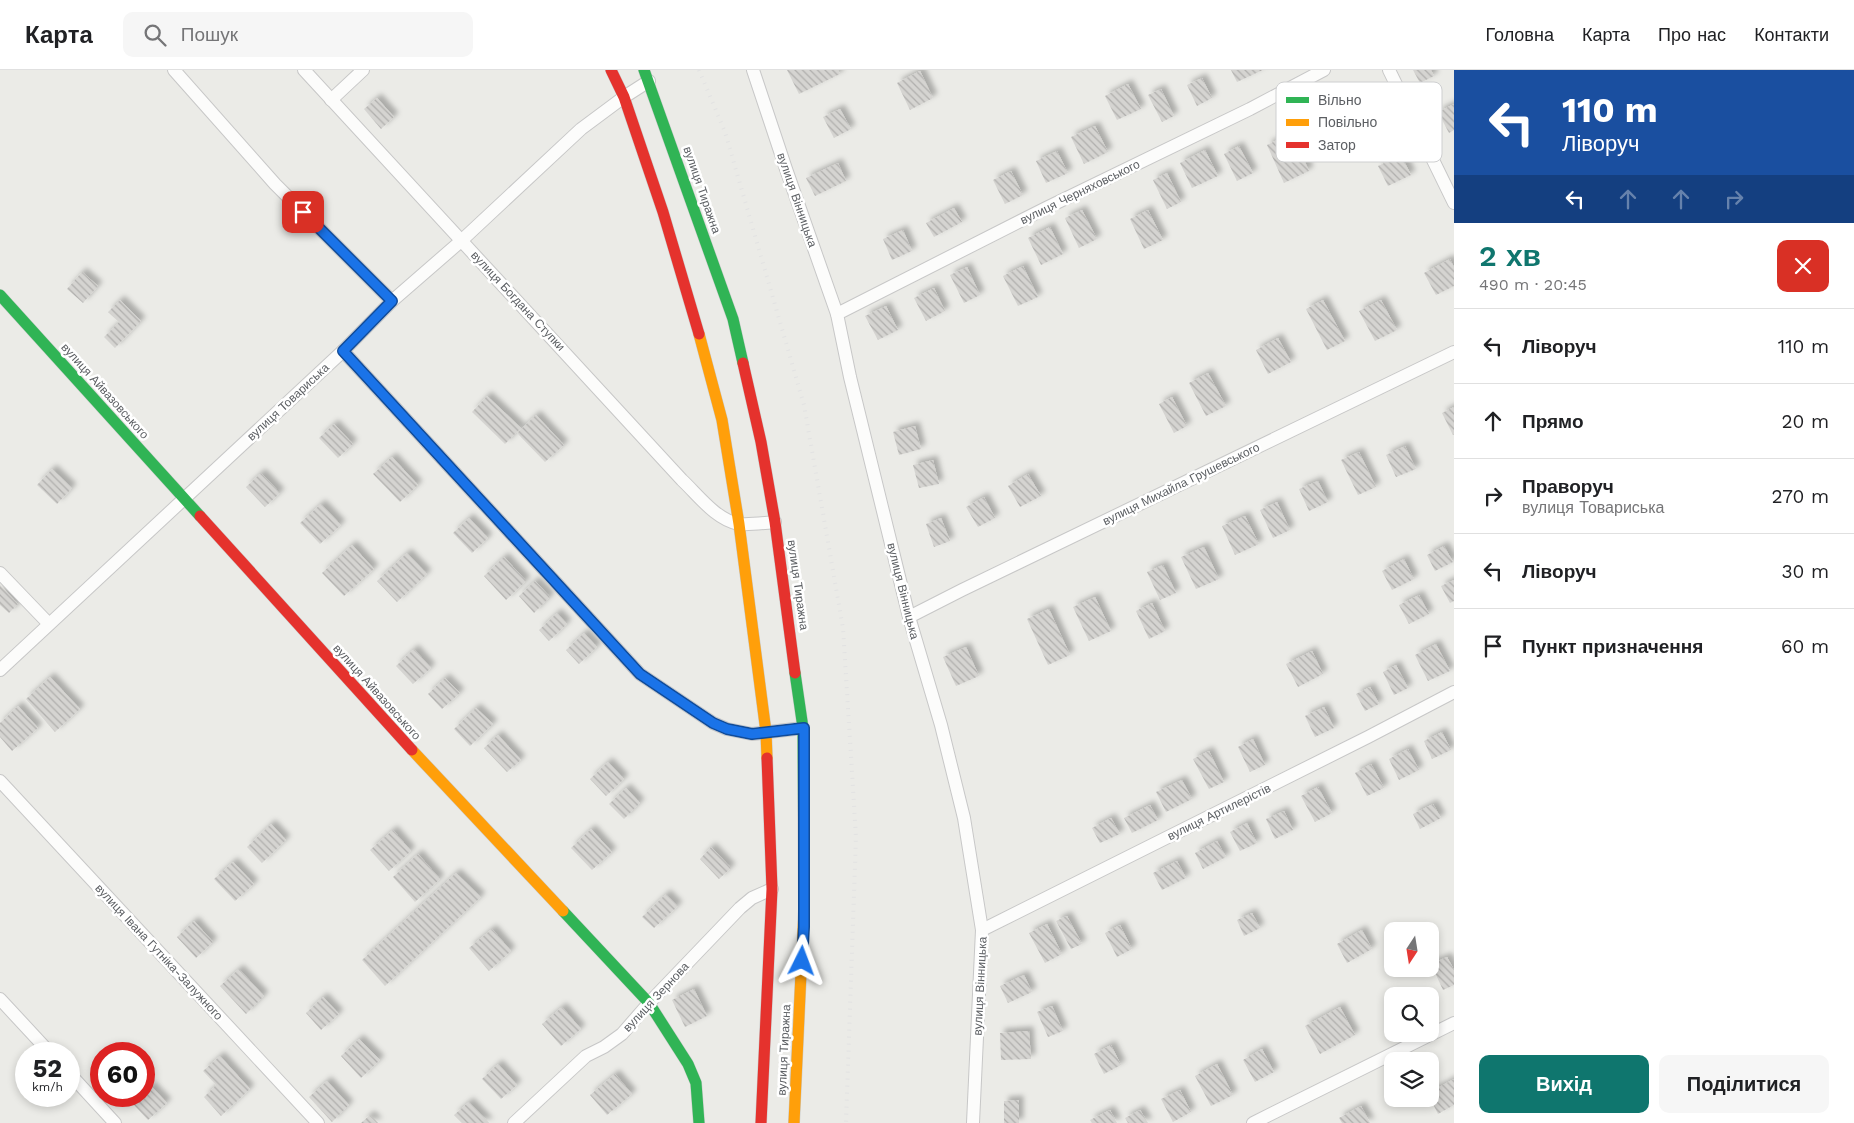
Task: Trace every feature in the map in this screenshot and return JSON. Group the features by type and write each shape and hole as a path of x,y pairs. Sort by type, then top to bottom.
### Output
{"main road":[{"name":"вулиця Тиражна","path":"611,70 624,97 663,212 698,330 722,420 739,524 766,732 772,889 761,1123"},
{"name":"вулиця Тиражна","path":"647,76 733,319 761,442 775,522 804,728 804,927 794,1123"},
{"name":"вулиця Айвазовського","path":"0,295 414,753 649,1003 688,1064 696,1083 699,1123"}],"street":[{"path":"174,70 275,184 392,301"},
{"name":"вулиця Богдана Ступки","path":"304,70 682,480 713,510 726,519 739,524"},
{"path":"332,100 363,70"},
{"name":"вулиця Вінницька","path":"753,70 837,314 852,386 909,617 941,725 964,818 982,930 974,1123"},
{"name":"вулиця Черняховського","path":"1301,82 1324,70"},
{"path":"1389,70 1395,82"},
{"name":"вулиця Товариська","path":"0,670 343,351 392,301 461,241 581,129 624,97 647,76"},
{"name":"вулиця Черняховського","path":"837,314 1276,95"},
{"path":"1434,162 1454,203"},
{"path":"343,351 640,674 713,723 738,732 752,734 804,728"},
{"name":"вулиця Михайла Грушевського","path":"909,617 1454,352"},
{"path":"739,524 775,522"},
{"path":"0,573 49,624"},
{"name":"вулиця Артилерістів","path":"982,930 1454,692"},
{"name":"вулиця Івана Гутніка-Залужного","path":"0,781 318,1123"},
{"name":"вулиця Зернова","path":"514,1123 586,1056 604,1047 622,1034 740,908 752,898 772,889"},
{"path":"0,999 40,1042"},
{"path":"1253,1123 1454,1023"},
{"path":"80,1085 114,1123"}],"building":[{"path":"787,70 838,70 840,74 799,94"},
{"path":"1231,70 1263,70 1237,82"},
{"path":"1413,70 1431,70 1434,76 1419,82"},
{"path":"920,71 933,98 910,110 897,83"},
{"path":"1202,78 1212,98 1197,106 1187,85"},
{"path":"1128,84 1141,109 1117,120 1105,96"},
{"path":"1161,89 1174,116 1162,122 1148,95"},
{"path":"377,98 394,117 381,129 364,109"},
{"path":"1454,104 1454,130 1449,133 1442,120 1442,110"},
{"path":"840,109 851,129 834,138 823,117"},
{"path":"1095,126 1108,152 1084,164 1071,137"},
{"path":"1276,141 1276,162 1305,162 1309,171 1284,183 1267,145"},
{"path":"1239,146 1253,173 1237,181 1224,154"},
{"path":"1205,150 1218,176 1192,188 1180,163"},
{"path":"1057,151 1068,173 1046,183 1036,161"},
{"path":"1386,162 1404,162 1411,175 1388,186 1378,166"},
{"path":"838,163 846,181 815,196 806,178"},
{"path":"1011,171 1023,195 1005,204 993,180"},
{"path":"1167,173 1181,202 1167,209 1153,180"},
{"path":"954,208 962,222 934,237 926,223"},
{"path":"1082,210 1097,239 1079,248 1065,218"},
{"path":"1148,210 1163,240 1144,249 1130,219"},
{"path":"1050,227 1063,254 1041,265 1028,238"},
{"path":"903,230 912,251 892,260 883,239"},
{"path":"1450,259 1454,267 1454,286 1436,295 1424,273"},
{"path":"1023,266 1038,297 1018,306 1003,276"},
{"path":"967,267 980,295 964,303 950,275"},
{"path":"82,272 98,286 83,303 67,289"},
{"path":"934,288 945,311 926,321 914,298"},
{"path":"120,300 141,321 115,348 104,337 119,322 108,312"},
{"path":"1323,300 1345,341 1327,350 1306,309"},
{"path":"1381,300 1397,330 1375,341 1359,311"},
{"path":"886,306 898,330 878,340 865,316"},
{"path":"1278,338 1291,362 1268,374 1256,350"},
{"path":"1208,373 1226,406 1206,416 1189,383"},
{"path":"487,396 521,428 505,444 472,412"},
{"path":"1172,397 1187,426 1174,433 1159,404"},
{"path":"1454,407 1454,435 1453,435 1442,413"},
{"path":"536,415 564,445 545,462 517,433"},
{"path":"334,424 353,444 338,458 319,438"},
{"path":"915,426 921,449 899,455 893,432"},
{"path":"1405,446 1416,469 1396,477 1386,455"},
{"path":"1359,452 1376,487 1358,495 1341,460"},
{"path":"392,457 418,485 400,502 373,474"},
{"path":"933,460 939,484 919,488 913,465"},
{"path":"52,469 72,488 57,504 37,485"},
{"path":"261,473 280,493 265,507 246,487"},
{"path":"1028,474 1041,496 1020,507 1008,486"},
{"path":"1318,481 1328,502 1309,511 1299,489"},
{"path":"984,497 995,518 978,527 966,507"},
{"path":"1277,502 1290,530 1273,538 1260,510"},
{"path":"321,504 341,525 320,544 300,523"},
{"path":"1245,516 1259,544 1235,555 1222,526"},
{"path":"469,518 488,538 472,553 453,533"},
{"path":"941,518 950,541 934,547 926,524"},
{"path":"352,545 374,569 344,596 322,573"},
{"path":"1444,546 1453,562 1435,571 1427,555"},
{"path":"1204,547 1219,579 1196,589 1181,557"},
{"path":"407,553 427,574 397,602 377,581"},
{"path":"504,557 526,581 506,600 484,576"},
{"path":"1404,559 1414,579 1392,590 1382,571"},
{"path":"1163,565 1176,593 1160,600 1147,572"},
{"path":"1454,580 1454,601 1450,603 1441,586"},
{"path":"535,581 550,597 534,613 519,596"},
{"path":"0,585 18,604 9,613 0,605"},
{"path":"1419,595 1429,614 1409,624 1399,605"},
{"path":"1095,597 1111,631 1089,641 1073,607"},
{"path":"1152,603 1165,631 1149,639 1136,611"},
{"path":"1049,609 1070,655 1048,665 1027,619"},
{"path":"557,613 567,624 549,641 539,630"},
{"path":"584,633 597,647 579,664 566,650"},
{"path":"1436,644 1450,671 1428,681 1415,655"},
{"path":"966,647 979,676 956,686 943,657"},
{"path":"414,649 431,668 413,684 396,666"},
{"path":"1312,651 1323,674 1298,687 1286,664"},
{"path":"1396,665 1408,688 1394,695 1383,672"},
{"path":"50,677 80,709 55,732 26,699"},
{"path":"445,678 460,693 442,709 428,694"},
{"path":"1370,687 1379,704 1365,711 1356,694"},
{"path":"18,706 38,728 12,751 0,737 0,723"},
{"path":"1324,707 1334,728 1315,737 1305,716"},
{"path":"476,708 493,724 470,746 454,729"},
{"path":"1442,732 1451,750 1432,759 1424,741"},
{"path":"498,735 521,760 507,772 484,748"},
{"path":"1253,739 1265,765 1250,772 1238,747"},
{"path":"1408,749 1419,770 1399,780 1389,759"},
{"path":"1209,751 1224,782 1209,789 1193,759"},
{"path":"608,762 624,779 606,796 590,779"},
{"path":"1371,764 1384,788 1367,796 1355,773"},
{"path":"1182,780 1192,799 1166,812 1156,792"},
{"path":"1318,787 1332,813 1315,822 1301,796"},
{"path":"626,788 640,803 624,819 609,804"},
{"path":"1433,804 1441,818 1420,829 1413,814"},
{"path":"1150,805 1158,820 1132,833 1124,818"},
{"path":"1284,811 1293,830 1275,839 1266,819"},
{"path":"1111,818 1120,834 1100,843 1092,828"},
{"path":"1247,823 1257,843 1240,851 1230,832"},
{"path":"271,824 286,840 262,863 247,847"},
{"path":"591,829 612,852 592,870 571,848"},
{"path":"393,830 411,851 389,871 370,850"},
{"path":"1217,841 1226,857 1203,869 1195,853"},
{"path":"711,847 731,868 719,879 700,859"},
{"path":"418,854 440,879 415,902 393,877"},
{"path":"1177,861 1186,878 1162,890 1153,873"},
{"path":"233,862 254,884 235,901 214,879"},
{"path":"456,873 481,897 385,986 362,960"},
{"path":"666,894 678,906 654,928 642,917"},
{"path":"1252,913 1260,928 1244,936 1237,920"},
{"path":"1067,916 1082,944 1071,949 1056,921"},
{"path":"194,921 213,942 196,958 177,937"},
{"path":"1047,924 1062,954 1045,963 1029,933"},
{"path":"1120,925 1132,949 1117,957 1105,933"},
{"path":"492,929 511,951 489,971 469,948"},
{"path":"1362,930 1372,949 1347,963 1337,944"},
{"path":"1447,957 1454,970 1454,985 1443,990 1437,978 1439,978 1439,960"},
{"path":"239,969 264,996 246,1014 220,986"},
{"path":"1024,975 1032,992 1008,1003 1000,986"},
{"path":"694,989 707,1016 685,1027 672,1000"},
{"path":"323,997 339,1014 321,1030 306,1013"},
{"path":"1052,1006 1063,1031 1048,1037 1037,1012"},
{"path":"562,1007 581,1029 561,1046 542,1024"},
{"path":"1340,1007 1355,1035 1320,1054 1305,1026"},
{"path":"1029,1031 1031,1059 1001,1060 1000,1033"},
{"path":"359,1039 380,1060 361,1078 341,1056"},
{"path":"1111,1045 1121,1065 1104,1074 1094,1054"},
{"path":"1262,1049 1274,1072 1255,1082 1243,1060"},
{"path":"220,1056 250,1089 221,1116 204,1097 216,1085 203,1071"},
{"path":"498,1064 517,1085 501,1099 482,1079"},
{"path":"1217,1064 1233,1095 1211,1106 1195,1076"},
{"path":"615,1074 632,1094 607,1115 590,1095"},
{"path":"1454,1079 1454,1105 1438,1114 1434,1107 1439,1107 1439,1087"},
{"path":"327,1081 349,1105 332,1122 309,1097"},
{"path":"155,1090 167,1103 148,1120 136,1107 155,1107"},
{"path":"1180,1090 1191,1112 1173,1122 1161,1099"},
{"path":"1019,1100 1019,1123 1004,1123 1004,1101"},
{"path":"469,1102 489,1123 462,1123 454,1115"},
{"path":"1361,1106 1370,1123 1342,1123 1339,1118"},
{"path":"1110,1110 1117,1123 1092,1123 1090,1120"},
{"path":"1140,1110 1148,1123 1128,1123 1125,1118"},
{"path":"370,1115 378,1123 361,1123"}],"railway":[{"path":"699,70 725,132 804,405 843,628 856,837 846,1123"}],"traffic: fast":[{"path":"644,70 733,319 743,363"},
{"path":"0,295 200,516"},
{"path":"795,673 803,728 804,909"},
{"path":"563,911 649,1003 688,1064 696,1083 699,1123"}],"traffic: slow":[{"path":"699,334 722,420 739,524 766,732 767,758"},
{"path":"412,750 563,911"},
{"path":"794,1123 804,909"}],"traffic: jam":[{"path":"611,70 624,97 663,212 699,334"},
{"path":"743,363 761,442 775,522 795,673"},
{"path":"200,516 412,750"},
{"path":"761,1123 772,889 767,758"}],"route":[{"path":"303,212 392,301 343,351 640,674 713,723 727,729 752,734 804,728 804,927 802,961"}]}
